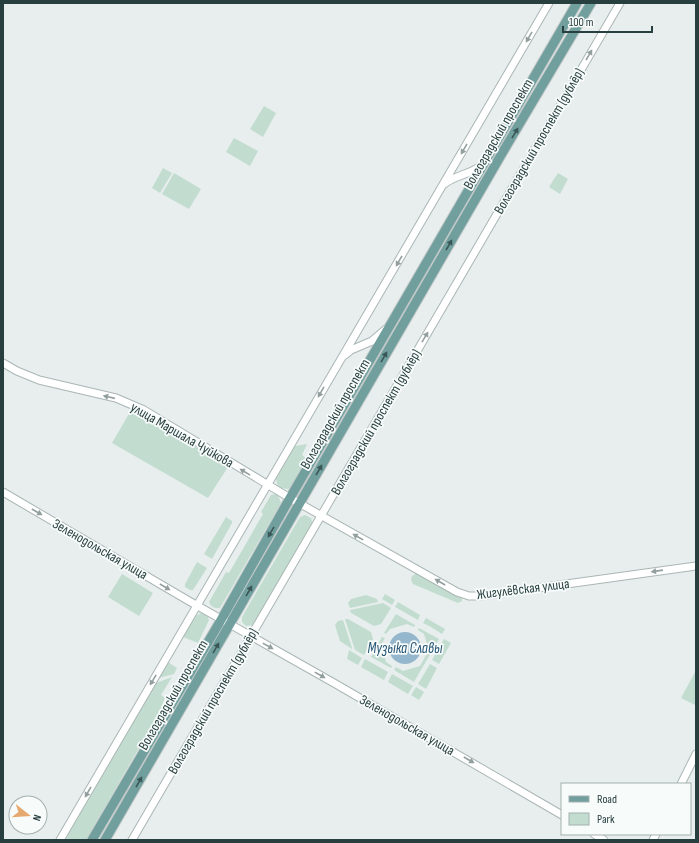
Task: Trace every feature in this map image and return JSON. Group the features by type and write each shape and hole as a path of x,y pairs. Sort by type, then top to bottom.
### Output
{"main road":[{"name":"Волгоградский проспект","path":"92,840 222,620 290,498 577,3"},
{"name":"Волгоградский проспект","path":"105,840 497,162 591,3"}],"street":[{"path":"60,840 268,485 340,358 549,3"},
{"name":"Волгоградский проспект (дублёр)","path":"132,840 620,3"},
{"path":"442,185 450,180 476,170 485,162"},
{"path":"340,358 351,350 372,341 392,323"},
{"name":"улица Маршала Чуйкова","path":"3,363 17,371 39,380 116,398 127,402 148,412 290,498"},
{"name":"Зеленодольская улица","path":"3,492 197,606 334,683 561,814"},
{"name":"Жигулёвская улица","path":"290,498 457,592 469,596 480,596 696,566"},
{"path":"682,783 696,754"}],"green space":[{"path":"264,106 276,113 263,137 250,129"},
{"path":"234,138 258,151 250,166 226,152"},
{"path":"163,168 172,173 160,193 152,188"},
{"path":"174,173 201,189 189,209 162,194"},
{"path":"558,173 568,179 560,194 549,187"},
{"path":"133,410 227,465 228,467 208,498 112,443 130,412"},
{"path":"307,444 302,455 306,458 291,488 287,489 280,487 276,479 295,446"},
{"path":"271,495 278,495 281,503 220,608 213,607 209,602 226,572 229,573 263,514 261,512"},
{"path":"305,515 311,518 313,524 254,625 246,626 242,622 242,617 300,517"},
{"path":"226,517 232,521 232,523 212,559 204,554"},
{"path":"197,562 207,568 193,590 190,590 185,587 185,584"},
{"path":"417,573 462,597 462,601 458,603 413,584 411,580 412,576"},
{"path":"122,574 153,593 139,616 108,597"},
{"path":"385,594 395,600 392,605 382,599"},
{"path":"366,595 377,599 378,602 350,608 348,603 351,599"},
{"path":"398,602 420,615 418,620 395,607"},
{"path":"383,603 391,608 381,624 374,626 351,613 350,610"},
{"path":"201,613 207,616 209,620 198,643 183,637 196,616"},
{"path":"396,614 415,625 414,627 407,624 390,629 386,634 384,633"},
{"path":"426,618 445,629 442,634 423,623"},
{"path":"345,619 348,619 371,632 373,639 364,655 355,650"},
{"path":"343,620 352,649 340,641 335,625 338,621"},
{"path":"419,628 439,639 414,682 394,670 396,667 403,671 420,666 429,650 424,634 418,630"},
{"path":"382,637 385,638 381,645 386,662 392,666 391,668 371,657"},
{"path":"444,639 451,643 439,664 432,660"},
{"path":"349,650 362,658 358,665 347,659"},
{"path":"365,659 388,672 384,680 361,667"},
{"path":"168,662 177,668 174,674 159,678"},
{"path":"430,664 437,668 426,689 418,684"},
{"path":"695,672 696,673 695,705 681,698"},
{"path":"392,674 413,686 408,694 388,682"},
{"path":"172,677 161,695 165,698 158,715 86,840 65,840 156,683"},
{"path":"416,687 424,692 419,700 411,695"}],"water":[{"name":"Музыка Славы","path":"402,632 408,632 418,639 421,648 420,654 414,661 408,664 402,664 392,657 389,651 389,645 396,635"}]}
